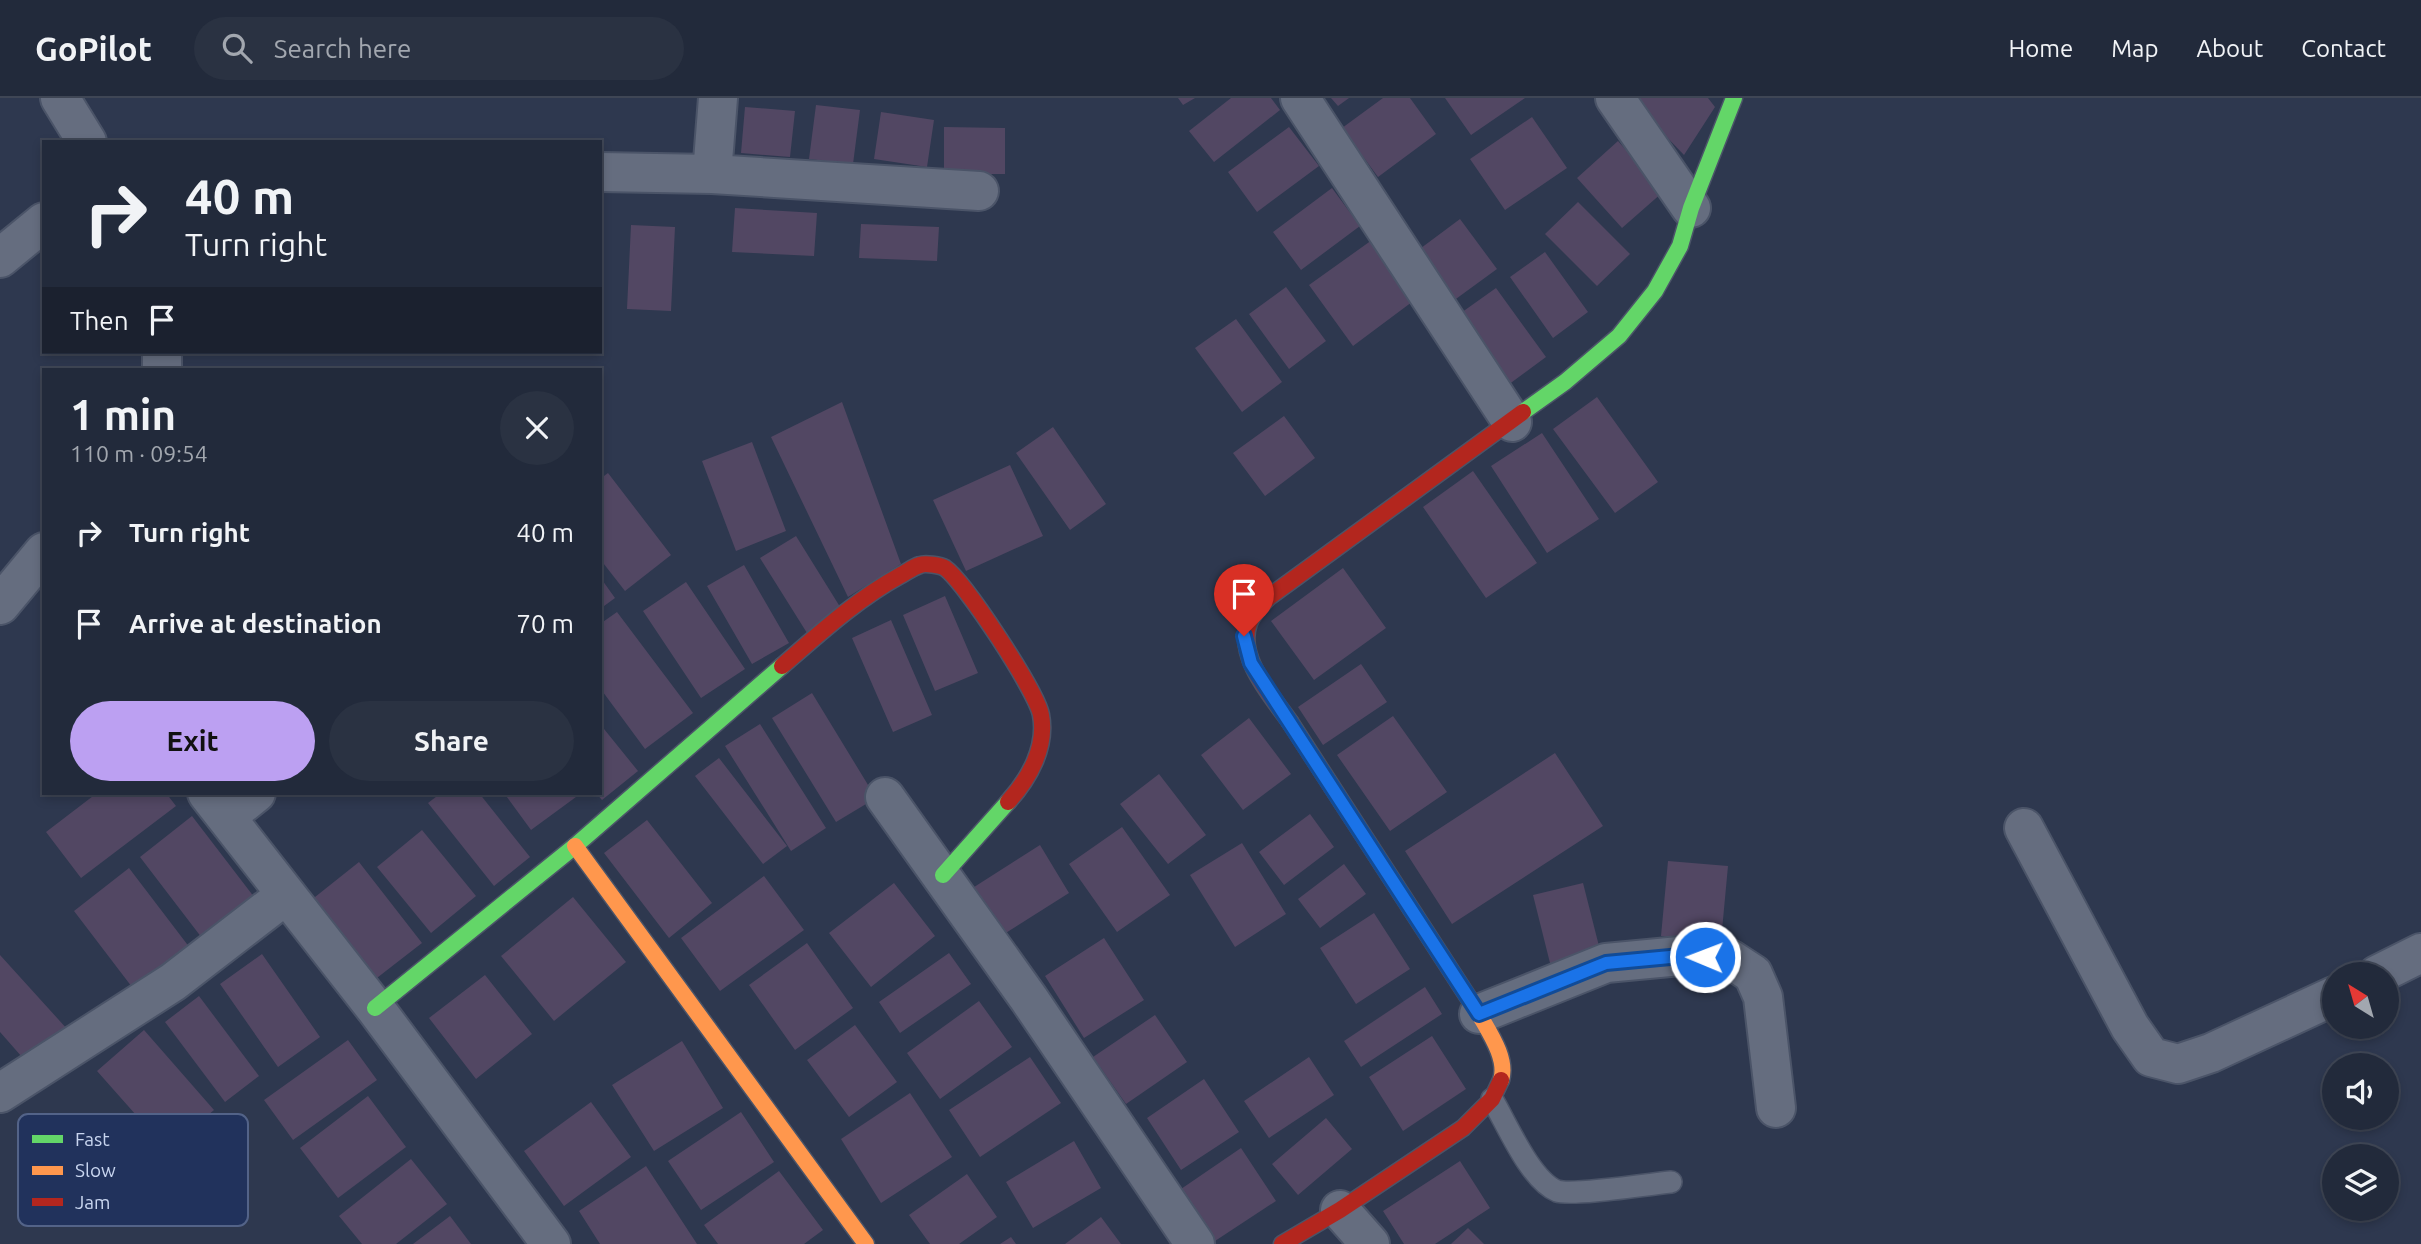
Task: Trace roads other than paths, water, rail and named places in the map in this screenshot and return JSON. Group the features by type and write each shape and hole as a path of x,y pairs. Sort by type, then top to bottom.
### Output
{"street":[{"path":"60,98 86,140"},
{"path":"712,174 718,98"},
{"path":"1300,98 1512,422"},
{"path":"1615,98 1690,208"},
{"path":"1282,1244 1340,1210 1463,1128 1492,1099 1503,1075 1500,1052 1479,1014 1251,663 1244,636 1251,614 1269,597 1565,383 1619,336 1655,291 1680,246 1690,208 1734,98"},
{"path":"602,172 712,174 979,191"},
{"path":"0,258 42,224"},
{"path":"0,605 42,554"},
{"path":"375,1008 575,846 834,621 888,582 921,564 944,567 965,589 1017,666 1041,714 1041,746 1023,785 943,875"},
{"path":"249,795 216,805 375,1008 551,1244"},
{"path":"885,797 943,875 1195,1244"},
{"path":"2024,828 2130,1027 2151,1057 2178,1064 2211,1053 2322,1002"},
{"path":"575,846 866,1244"},
{"path":"0,1093 173,982 286,895"},
{"path":"2399,964 2421,953"},
{"path":"1479,1014 1606,963 1681,956 1730,959 1753,974 1763,997 1776,1108"},
{"path":"1340,1210 1370,1244"}],"lane":[{"path":"1492,1099 1536,1175 1558,1191 1574,1192 1671,1182"}]}
